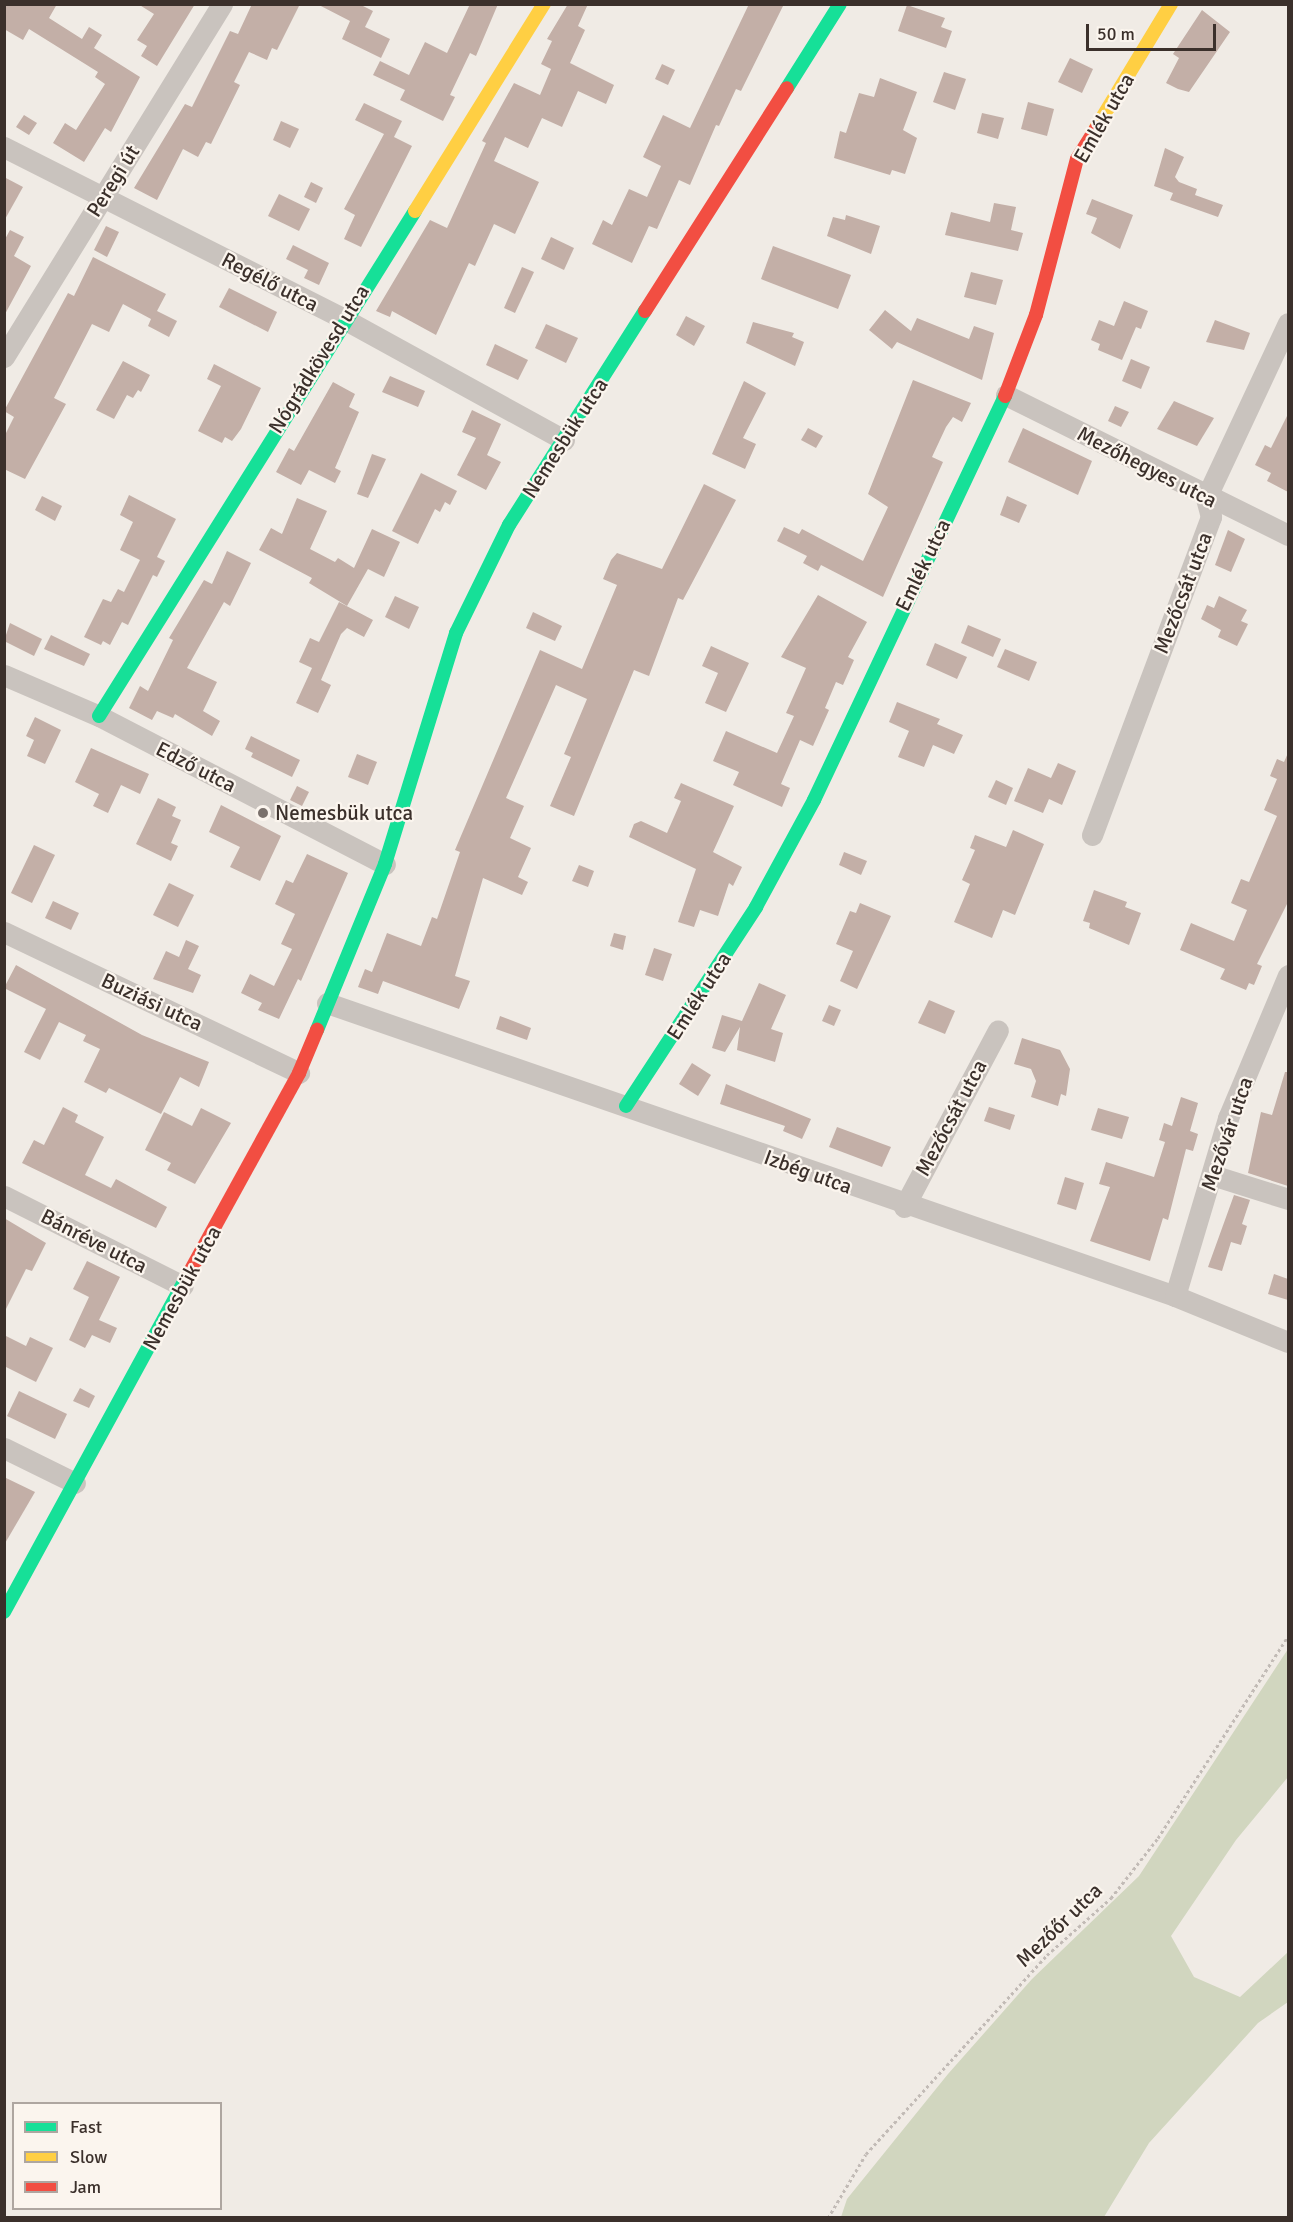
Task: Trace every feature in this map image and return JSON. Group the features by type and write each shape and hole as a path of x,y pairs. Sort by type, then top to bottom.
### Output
{"street":[{"name":"Peregi út","path":"4,357 222,4"},
{"name":"Nógrádkövesd utca","path":"99,716 344,319 544,4"},
{"name":"Nemesbük utca","path":"4,1612 299,1073 386,864 456,633 508,525 840,4"},
{"name":"Emlék utca","path":"626,1106 756,907 814,800 1006,395 1036,315 1077,159 1171,4"},
{"name":"Regélő utca","path":"4,147 344,319 564,440"},
{"name":"Mezőcsát utca","path":"1092,835 1211,517 1206,498 1288,324"},
{"name":"Mezőhegyes utca","path":"1006,395 1206,498 1288,536"},
{"name":"Edző utca","path":"4,675 99,716 386,864"},
{"name":"Buziási utca","path":"4,932 299,1073"},
{"name":"Mezővár utca","path":"1175,1296 1228,1118 1288,975"},
{"name":"Izbég utca","path":"327,1003 626,1106 904,1207 1175,1296 1288,1342"},
{"name":"Mezőcsát utca","path":"904,1207 998,1030"},
{"path":"1212,1175 1288,1199"},
{"name":"Bánréve utca","path":"4,1196 183,1286"},
{"path":"4,1448 75,1483"}],"path":[{"name":"Mezőőr utca","path":"828,2217 866,2154 1047,1955 1111,1898 1158,1838 1288,1636"}],"green space":[{"path":"1288,1649 1288,1777 1236,1840 1171,1936 1194,1977 1240,1997 1288,1952 1288,2002 1258,2023 1149,2143 1104,2217 841,2217 847,2199 948,2074 1032,1979 1139,1876"}],"building":[{"path":"4,4 57,4 49,18 82,39 89,27 102,35 94,48 140,77 111,132 105,128 84,162 53,143 65,123 76,130 105,84 95,77 98,72 29,29 23,40 4,29"},
{"path":"138,4 195,4 157,66 141,56 147,46 137,40 154,14"},
{"path":"252,4 300,4 277,50 272,48 267,60 249,52 234,82 240,85 211,144 206,142 198,157 183,149 157,200 134,188 185,104 192,107 230,31 238,34"},
{"path":"317,4 359,4 373,11 365,27 390,39 381,58 342,39 350,21"},
{"path":"470,4 498,4 476,56 470,53 450,95 455,97 443,121 400,100 405,90 373,75 380,61 409,75 425,42 447,53"},
{"path":"568,4 588,4 578,26 585,30 570,63 614,85 606,104 578,91 562,127 542,118 528,148 505,137 494,161 539,182 515,234 494,224 475,266 469,263 436,335 392,311 390,317 376,311 430,220 447,228 486,143 482,141 514,83 540,95 551,69 541,64 552,41 547,39"},
{"path":"749,4 784,4 741,91 736,89 719,126 716,125 690,185 679,180 657,229 649,226 632,263 592,244 603,220 612,225 629,189 647,197 661,166 643,157 663,115 690,128"},
{"path":"907,5 945,18 941,27 952,31 946,48 898,31"},
{"path":"1202,10 1230,32 1189,92 1166,83 1179,58 1173,54"},
{"path":"1070,58 1093,69 1082,93 1058,82"},
{"path":"662,64 675,70 668,85 655,79"},
{"path":"944,72 966,79 955,110 933,102"},
{"path":"880,78 917,92 903,130 917,138 905,174 892,170 890,175 834,158 840,131 846,133 859,93 874,97"},
{"path":"1028,102 1054,109 1047,136 1021,129"},
{"path":"364,103 402,121 394,137 412,146 361,247 344,239 355,215 344,209 384,134 355,120"},
{"path":"982,113 1004,118 998,139 977,133"},
{"path":"24,115 37,123 29,135 16,127"},
{"path":"281,121 299,129 290,148 273,140"},
{"path":"1165,148 1184,157 1175,177 1179,182 1197,189 1195,195 1223,205 1218,217 1170,200 1173,193 1154,186"},
{"path":"4,177 23,187 4,221"},
{"path":"311,182 323,188 316,203 304,197"},
{"path":"279,194 310,209 299,231 268,216"},
{"path":"1092,199 1133,215 1120,249 1091,233 1097,218 1086,214"},
{"path":"994,203 1016,207 1011,230 1023,233 1018,251 945,235 951,212 990,222"},
{"path":"846,215 880,226 871,254 827,236 833,217 845,220"},
{"path":"106,226 119,232 107,257 94,250"},
{"path":"10,230 24,237 14,256 31,266 4,316 4,241"},
{"path":"551,237 574,248 564,270 541,259"},
{"path":"293,245 329,263 319,285 304,278 308,270 286,259"},
{"path":"773,246 851,275 838,309 761,279"},
{"path":"93,257 166,294 157,311 177,321 169,337 148,326 151,319 123,304 109,332 92,324 54,398 66,404 25,479 4,469 4,437 14,417 4,411 68,293 74,296"},
{"path":"522,267 534,272 515,313 504,308"},
{"path":"971,272 1003,280 996,305 964,297"},
{"path":"229,288 277,312 268,332 219,307"},
{"path":"1124,301 1148,311 1141,329 1136,327 1122,360 1098,350 1100,344 1091,340 1099,320 1114,326"},
{"path":"885,310 911,331 917,318 969,339 974,326 994,333 982,380 897,342 892,349 869,330"},
{"path":"686,316 705,326 694,346 676,335"},
{"path":"1215,320 1250,333 1244,350 1206,342"},
{"path":"753,322 794,333 792,337 804,342 795,366 746,343"},
{"path":"546,324 578,338 566,363 535,348"},
{"path":"495,344 528,360 518,380 486,365"},
{"path":"1131,359 1150,367 1141,389 1122,381"},
{"path":"123,361 150,375 141,392 138,390 133,398 127,395 114,419 96,410"},
{"path":"214,364 261,388 241,429 232,441 225,437 222,443 198,431 221,386 207,379"},
{"path":"390,376 425,391 418,407 382,392"},
{"path":"913,380 971,403 962,422 953,417 932,457 943,462 883,597 821,565 818,571 803,563 807,556 777,541 784,527 799,534 802,529 863,561 888,507 868,494"},
{"path":"744,381 766,393 743,438 756,444 745,469 712,454"},
{"path":"333,382 355,394 349,407 359,412 335,468 341,471 335,483 309,470 301,485 276,472 289,448 294,451"},
{"path":"1174,401 1214,418 1197,446 1157,429"},
{"path":"1115,406 1129,412 1121,427 1108,421"},
{"path":"472,410 501,424 487,455 501,462 486,490 457,475 476,438 462,432"},
{"path":"1288,414 1288,492 1267,481 1271,473 1255,465 1265,445 1271,448"},
{"path":"808,428 823,436 816,448 801,440"},
{"path":"1023,428 1092,461 1078,495 1008,462"},
{"path":"372,454 386,459 368,498 357,494"},
{"path":"421,473 457,491 450,505 445,502 440,512 435,509 418,544 392,531"},
{"path":"704,484 736,500 683,600 678,598 649,676 634,670 574,816 550,806 571,757 564,754 587,699 556,685 506,798 524,806 510,838 531,848 518,877 528,882 522,895 483,878 455,976 470,981 459,1009 383,981 378,994 358,987 365,969 372,972 387,933 421,946 432,917 437,919 460,852 455,850 540,650 582,669 617,585 603,579 611,560 617,553 662,569"},
{"path":"129,495 176,519 157,557 165,561 157,577 153,575 128,625 122,622 110,645 103,641 101,645 84,637 103,599 111,602 118,589 124,592 140,560 120,550 133,522 120,515"},
{"path":"42,496 62,506 55,521 35,510"},
{"path":"1007,496 1027,505 1019,523 1000,515"},
{"path":"297,498 327,511 310,549 335,562 338,558 354,568 372,529 400,542 384,577 368,569 347,606 309,583 312,578 259,550 271,528 282,534"},
{"path":"1228,530 1245,539 1231,572 1215,565"},
{"path":"227,551 251,563 230,606 224,602 187,668 217,682 203,711 220,721 212,736 175,714 173,718 157,711 152,720 129,708 140,686 148,691 173,640 169,638 204,580 212,584"},
{"path":"818,595 867,622 848,657 854,660 843,685 836,682 825,708 829,710 813,746 800,740 781,784 790,788 782,807 733,785 739,772 713,761 726,731 777,753 794,716 786,713 806,668 781,657"},
{"path":"395,596 419,607 409,629 385,617"},
{"path":"1219,596 1247,610 1241,621 1248,624 1237,646 1218,637 1221,630 1201,619 1207,605 1214,608"},
{"path":"339,602 373,620 364,637 347,628 341,634 321,680 331,685 318,713 296,703 312,668 299,662 310,638 319,642"},
{"path":"533,612 562,626 555,641 526,628"},
{"path":"10,623 42,639 34,656 4,641"},
{"path":"968,625 1001,639 993,657 961,643"},
{"path":"51,635 90,654 84,666 44,649"},
{"path":"935,643 967,657 957,679 926,665"},
{"path":"711,646 749,663 726,712 705,703 718,673 702,666"},
{"path":"1005,649 1037,662 1029,681 997,667"},
{"path":"897,702 940,719 937,724 963,735 954,754 933,745 924,767 898,757 909,731 889,722"},
{"path":"35,717 61,730 45,764 27,756 34,740 26,736"},
{"path":"251,736 300,760 292,777 251,757 253,753 245,749"},
{"path":"91,748 149,774 140,794 121,785 108,813 93,806 99,794 75,782"},
{"path":"1288,753 1288,902 1257,964 1262,966 1254,985 1249,983 1246,990 1220,979 1225,969 1180,950 1191,923 1234,941 1247,910 1231,903 1241,879 1249,882 1277,816 1264,810 1277,779 1270,776 1277,759 1284,762"},
{"path":"357,754 377,762 368,785 348,777"},
{"path":"1058,763 1076,771 1062,805 1049,799 1043,813 1014,801 1028,768 1051,778"},
{"path":"996,780 1013,788 1006,805 988,797"},
{"path":"681,783 734,806 713,852 742,867 733,886 729,883 718,916 700,910 694,927 678,922 696,869 629,837 634,824 641,821 667,833 681,801 674,798"},
{"path":"297,786 309,792 302,806 290,800"},
{"path":"158,798 176,807 172,816 181,820 171,843 178,846 171,861 136,844"},
{"path":"221,805 281,836 260,881 230,867 240,847 209,832"},
{"path":"1013,830 1044,844 1015,915 1003,910 992,938 954,922 970,884 962,880 975,850 970,848 975,835 1006,847"},
{"path":"34,845 55,855 32,903 11,893"},
{"path":"844,852 867,861 861,875 839,865"},
{"path":"307,854 348,873 301,981 298,979 279,1019 258,1010 262,1003 241,993 250,974 274,986 292,949 281,944 295,914 275,904 286,880 293,883"},
{"path":"579,865 594,871 588,887 572,881"},
{"path":"169,883 194,895 178,927 153,915"},
{"path":"1094,890 1127,902 1125,907 1141,913 1129,945 1089,928 1090,923 1083,921"},
{"path":"53,901 79,913 71,930 45,918"},
{"path":"860,903 891,916 857,989 840,981 853,951 836,944 850,911 856,913"},
{"path":"614,933 626,936 623,950 610,946"},
{"path":"186,940 199,946 188,969 201,975 193,993 153,979 166,951 179,957"},
{"path":"654,948 672,954 663,981 645,975"},
{"path":"16,965 142,1035 209,1062 199,1087 180,1077 161,1114 109,1088 106,1093 84,1082 100,1049 83,1041 86,1035 59,1022 40,1060 24,1052 46,1009 4,988"},
{"path":"759,983 786,995 771,1029 783,1033 775,1062 737,1050 740,1027 725,1052 712,1048 722,1015 742,1021"},
{"path":"929,1000 955,1011 945,1034 918,1023"},
{"path":"829,1005 841,1010 834,1026 822,1021"},
{"path":"500,1016 531,1028 527,1040 496,1029"},
{"path":"1022,1038 1060,1050 1070,1069 1066,1096 1061,1094 1058,1106 1031,1097 1036,1081 1031,1069 1014,1064"},
{"path":"692,1063 711,1075 698,1096 679,1084"},
{"path":"1285,1072 1288,1072 1288,1186 1248,1173 1261,1112 1272,1115"},
{"path":"726,1084 811,1119 802,1139 783,1131 785,1126 720,1104"},
{"path":"1181,1097 1198,1103 1190,1131 1198,1134 1193,1151 1186,1149 1168,1220 1163,1218 1150,1261 1090,1241 1110,1187 1099,1184 1106,1162 1154,1177 1165,1142 1159,1140 1164,1123 1172,1126"},
{"path":"63,1107 78,1115 75,1122 104,1137 85,1175 111,1188 116,1179 167,1207 156,1228 22,1163 34,1140 44,1145"},
{"path":"989,1107 1015,1115 1010,1130 984,1121"},
{"path":"201,1108 231,1123 195,1184 167,1170 171,1163 145,1150 164,1112 192,1126"},
{"path":"1098,1108 1129,1117 1122,1139 1091,1130"},
{"path":"837,1127 891,1147 882,1167 829,1147"},
{"path":"1065,1177 1084,1183 1076,1210 1057,1204"},
{"path":"1234,1195 1250,1200 1242,1224 1247,1226 1241,1245 1231,1242 1222,1271 1208,1267"},
{"path":"4,1218 46,1243 32,1271 26,1269 4,1313"},
{"path":"87,1261 120,1277 99,1320 117,1328 110,1343 92,1335 85,1348 69,1340 89,1297 73,1289"},
{"path":"1274,1274 1288,1279 1288,1300 1268,1294"},
{"path":"4,1335 26,1346 30,1337 53,1348 36,1382 4,1366"},
{"path":"80,1388 95,1396 89,1408 73,1401"},
{"path":"19,1391 67,1414 55,1439 7,1416"},
{"path":"4,1477 35,1492 4,1545"}],"traffic: fast":[{"path":"787,88 840,4"},
{"path":"99,716 415,211"},
{"path":"317,1030 385,864 456,633 509,525 645,311"},
{"path":"626,1106 756,907 814,800 1005,396"},
{"path":"4,1612 187,1277"}],"traffic: slow":[{"path":"415,211 544,4"},
{"path":"1096,128 1171,4"}],"traffic: jam":[{"path":"645,311 787,88"},
{"path":"1005,396 1036,315 1077,159 1096,128"},
{"path":"187,1277 299,1073 317,1030"}],"place":[{"name":"Nemesbük utca","path":"263,813"}]}
